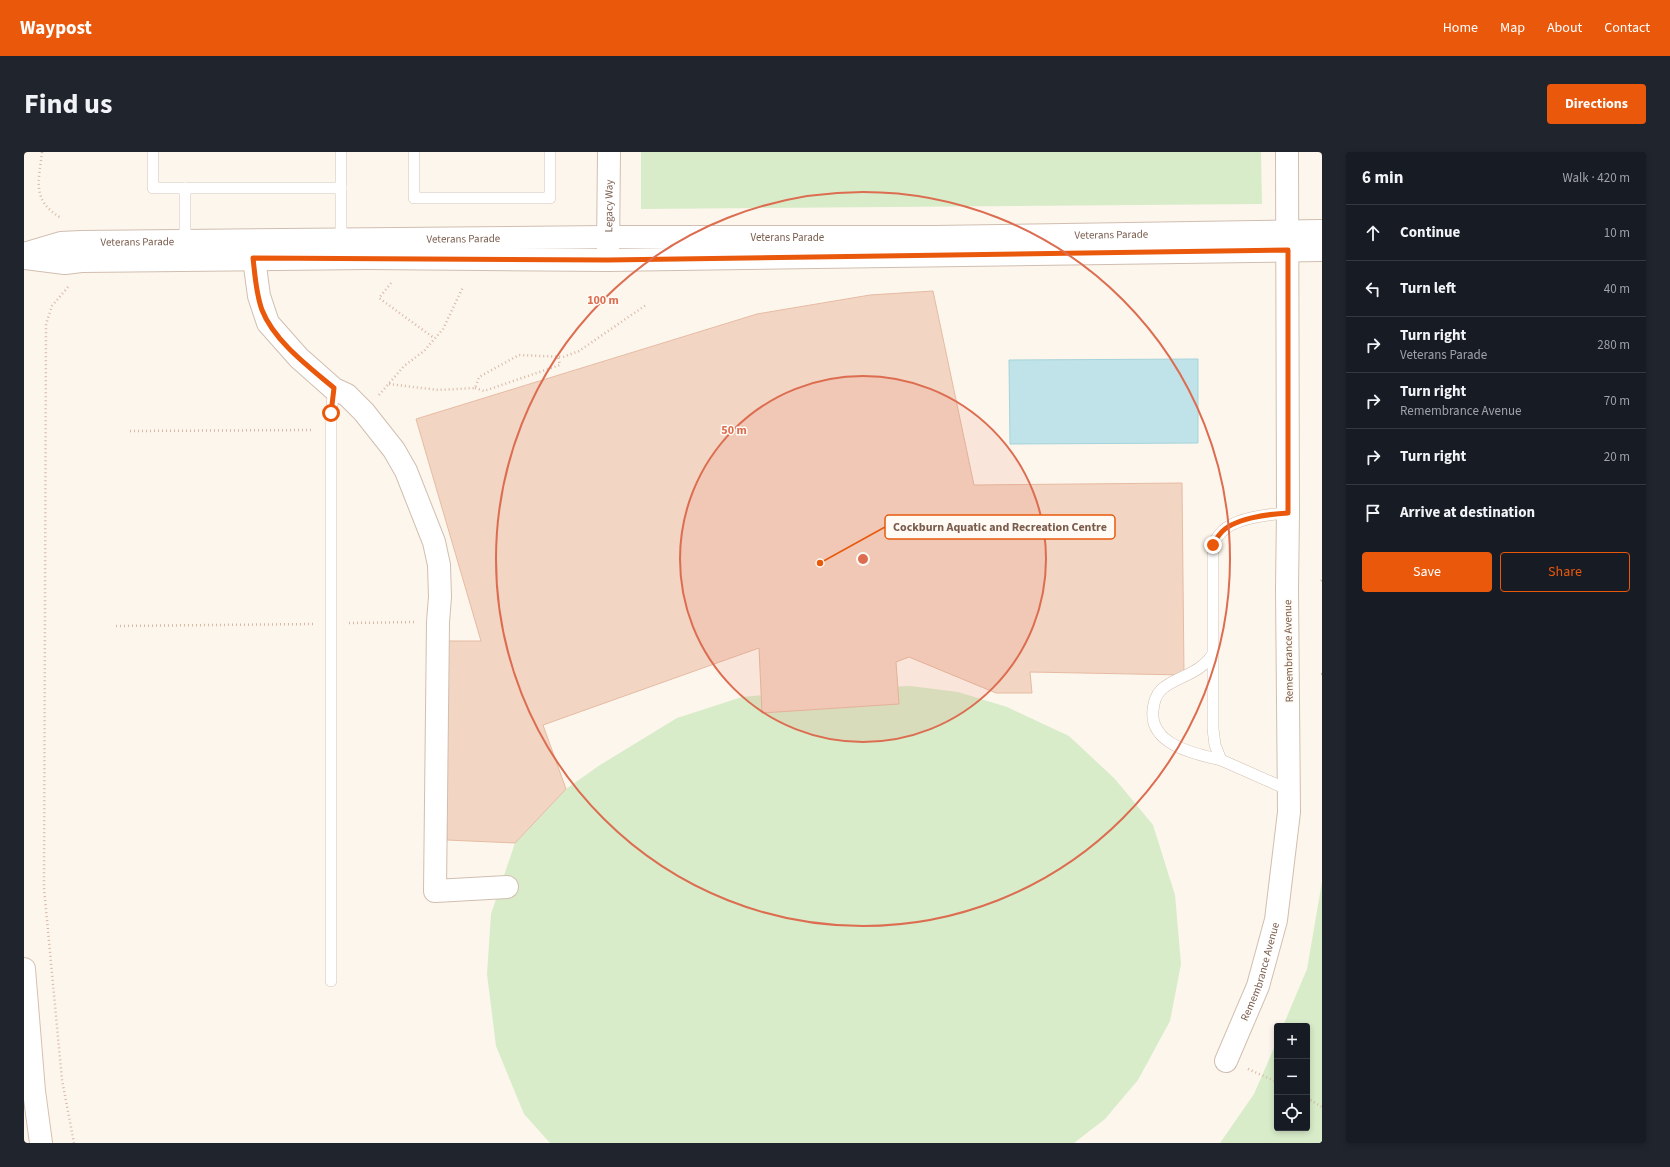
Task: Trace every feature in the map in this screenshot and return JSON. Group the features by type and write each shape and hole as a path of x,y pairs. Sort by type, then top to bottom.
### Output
{"street":[{"name":"Legacy Way","path":"608,260 609,152"},
{"name":"Remembrance Avenue","path":"1226,1061 1258,986 1276,920 1289,812 1287,590 1287,152"},
{"name":"Veterans Parade","path":"24,254 60,243 185,242 252,250 608,260 1288,241 1322,231"},
{"name":"Veterans Parade","path":"24,258 65,263 252,250 341,240 608,237 935,237 1288,241 1322,250"},
{"path":"252,250 260,302 268,323 299,358 334,388 347,395 364,412 394,450 406,471 434,542 439,566 440,597 438,622 435,890 507,887"},
{"path":"24,969 34,1092 41,1143"}],"lane":[{"path":"153,152 153,188 341,188"},
{"path":"341,152 341,240"},
{"path":"414,152 414,198 550,198 550,152"},
{"path":"185,188 185,242"},
{"path":"331,981 331,430 334,388"},
{"path":"1221,760 1215,745 1213,729 1213,545 1220,532 1240,521 1270,514 1288,513"},
{"path":"1213,654 1203,666 1161,690 1154,700 1153,715 1157,729 1169,742 1190,753 1221,760 1289,790"}],"path":[{"path":"42,152 38,180 40,195 51,211 66,220"},
{"path":"391,283 379,298 434,338"},
{"path":"72,284 57,298 52,306 46,324 44,888 62,1080 74,1143"},
{"path":"364,412 404,366 424,351 443,329 463,287"},
{"path":"475,388 479,377 519,355 558,357 580,351 646,305"},
{"path":"388,384 438,390 475,388 484,391 560,364 558,357"},
{"path":"130,431 331,430"},
{"path":"352,623 424,622"},
{"path":"116,626 331,624"},
{"path":"1226,1061 1254,1071 1274,1081"},
{"path":"1310,1100 1322,1107"}],"green space":[{"path":"641,152 1261,152 1262,204 641,209"},
{"path":"910,686 958,692 1007,707 1069,736 1115,779 1153,825 1175,895 1181,964 1170,1021 1138,1080 1105,1119 1074,1143 550,1143 524,1114 496,1046 487,974 491,914 515,843 566,789 600,765 677,718 742,697 822,690"},
{"path":"1322,882 1322,1143 1220,1143 1254,1094 1274,1048 1274,1131 1310,1131 1310,1023 1284,1023 1307,969"}],"water":[{"path":"1198,359 1198,443 1010,444 1009,360"}],"building":[{"path":"933,291 974,485 1182,483 1184,675 1030,672 1032,693 996,693 909,657 896,662 899,704 762,713 759,648 543,725 566,789 515,843 447,840 445,641 481,641 416,419 757,314 870,295"}],"place":[{"name":"Cockburn Aquatic and Recreation Centre","path":"820,563"}],"route":[{"path":"331,413 334,388 299,358 268,323 259,296 253,258 608,260 1288,250 1288,513 1270,514 1240,521 1220,532 1213,545"}]}
